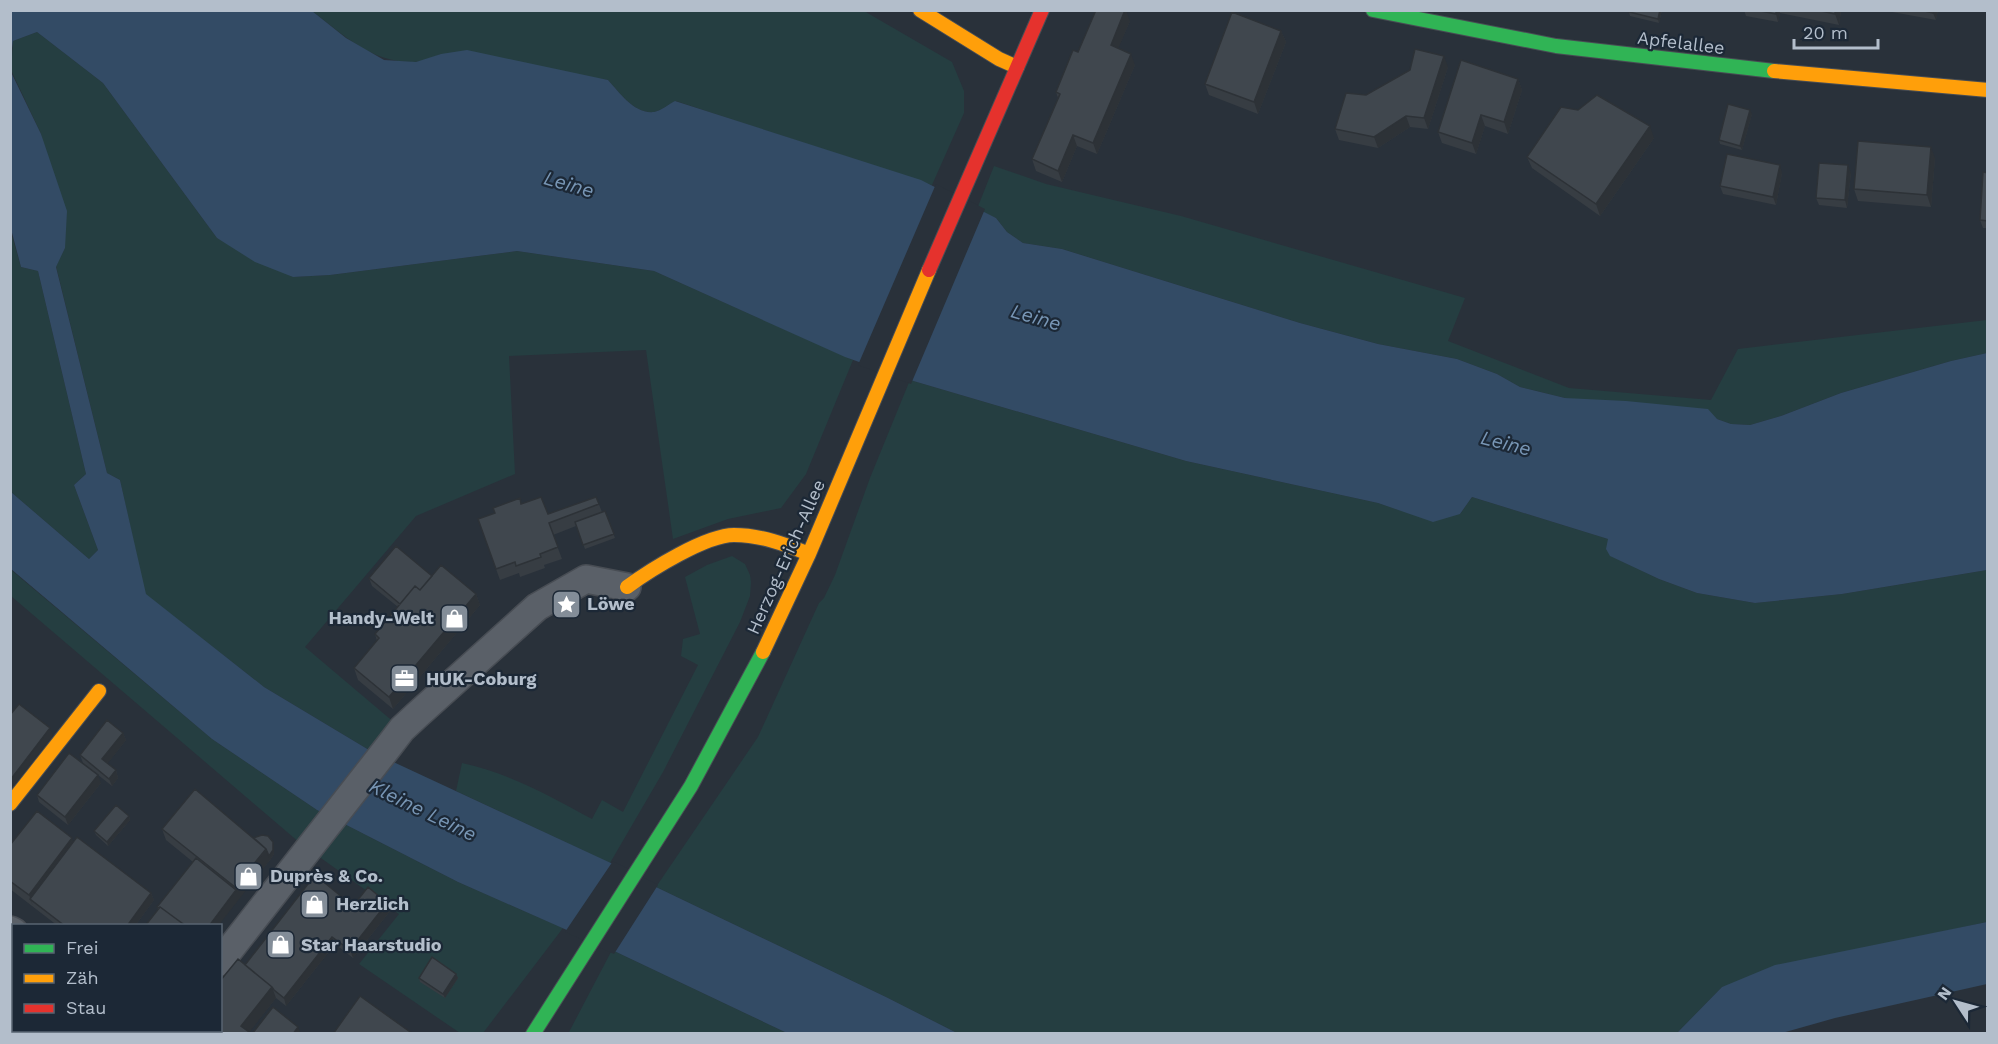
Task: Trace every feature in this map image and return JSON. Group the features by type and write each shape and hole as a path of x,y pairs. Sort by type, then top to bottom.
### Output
{"main road":[{"path":"920,10 999,59 1017,67"},
{"name":"Herzog-Erich-Allee","path":"533,1034 692,786 752,675 809,554 874,397 1042,10"},
{"name":"Apfelallee","path":"1373,10 1556,46 1721,66 1988,90"},
{"path":"627,587 646,573 712,539 733,535 753,536 782,542 809,554"},
{"path":"10,804 99,691"}],"street":[{"path":"222,960 402,729 537,606 586,579 627,587"}],"green space":[{"path":"312,11 864,11 952,62 964,91 964,113 932,185 676,101 654,112 640,110 628,102 608,80 441,54 417,62 384,58 359,46"},
{"path":"37,32 103,83 217,238 293,277 330,275 517,251 654,271 853,360 806,474 781,508 728,519 673,539 646,350 509,356 515,474 416,516 305,647 396,724 374,753 264,687 145,594 120,480 107,473 56,266 65,248 41,134 11,70 13,41"},
{"path":"994,166 1046,184 1181,216 1465,298 1448,341 1569,388 1711,400 1738,349 1987,320 1987,353 1841,393 1750,425 1565,398 1520,387 1497,374 1457,359 1378,344 1300,323 1062,249 1023,243 1007,232 996,218 977,209"},
{"path":"10,229 21,267 38,271 86,474 74,485 98,550 89,559 11,492"},
{"path":"910,380 1186,461 1378,503 1402,511 1460,514 1472,497 1608,539 1611,556 1659,579 1697,593 1755,603 1842,594 1987,570 1987,922 1899,941 1722,987 1677,1033 957,1033 656,887 758,737 819,603 824,598 835,575 870,478"},
{"path":"732,556 745,564 751,582 750,596 740,622 663,772 610,863 456,791 462,763 513,779 592,819 602,800 623,812 698,665 681,656 683,639 700,634 685,577 707,565"},
{"path":"10,569 212,739 317,810 458,882 563,928 483,1033 460,1033 359,964 399,914 300,843 11,596"},
{"path":"612,950 787,1033 568,1034"}],"water":[{"name":"Leine","path":"11,11 312,11 346,38 384,60 416,62 441,54 467,50 608,80 628,102 640,110 654,112 675,101 921,180 996,218 1007,232 1023,243 1062,249 1300,323 1378,344 1457,359 1497,374 1520,387 1565,398 1708,409 1717,419 1731,424 1750,425 1841,393 1987,353 1987,570 1842,594 1755,603 1697,593 1659,579 1610,556 1606,549 1608,539 1472,497 1460,514 1433,522 1378,503 1186,461 910,380 845,357 654,271 517,251 330,275 293,277 255,262 217,238 103,83 37,32 13,41 11,56"},
{"name":"Kleine Leine","path":"10,70 41,134 67,211 65,248 56,267 107,473 120,480 146,594 264,687 374,753 613,864 957,1033 787,1033 612,950 458,882 317,810 212,739 11,569 11,492 89,559 98,550 74,485 86,474 38,271 21,267 11,229"},
{"path":"1987,922 1987,984 1835,1018 1782,1033 1677,1033 1722,987 1775,965"}],"pier":[{"path":"936,184 985,209 911,384 858,365"},
{"path":"613,861 658,885 614,954 565,932"}],"building":[{"path":"1096,10 1125,10 1111,45 1131,54 1093,143 1073,135 1058,171 1032,159 1060,94 1056,92 1073,50 1078,52"},
{"path":"1629,10 1660,10 1658,19 1629,12"},
{"path":"1756,10 1776,10 1776,14"},
{"path":"1817,10 1835,10 1835,14"},
{"path":"1232,12 1281,31 1254,102 1205,84"},
{"path":"1415,49 1444,56 1424,118 1406,116 1374,137 1335,129 1346,93 1366,95 1410,70"},
{"path":"1461,60 1518,79 1504,122 1481,115 1472,143 1438,132"},
{"path":"1597,95 1650,126 1596,204 1527,157 1561,107 1578,110"},
{"path":"1728,104 1750,110 1740,146 1719,140"},
{"path":"1858,141 1931,147 1927,195 1854,189"},
{"path":"1727,154 1780,165 1773,197 1720,186"},
{"path":"1819,163 1848,165 1845,200 1816,198"},
{"path":"1983,172 1988,173 1988,221 1980,220"},
{"path":"541,497 548,514 596,497 599,504 549,523 558,547 540,554 541,557 516,566 515,562 496,569 478,519 495,513 493,508 520,498 521,504"},
{"path":"605,511 614,534 583,545 575,522"},
{"path":"396,546 432,576 420,590 415,586 400,604 369,578"},
{"path":"441,565 476,594 389,697 354,668 379,638 375,634 415,586 420,590"},
{"path":"19,704 50,728 11,779 10,715"},
{"path":"107,720 123,733 102,759 116,770 109,779 80,755"},
{"path":"69,753 98,775 65,817 37,795"},
{"path":"195,789 266,849 235,887 162,829"},
{"path":"116,805 129,816 107,842 94,831"},
{"path":"37,811 72,838 29,895 10,881 10,845"},
{"path":"262,835 268,836 273,842 273,850 269,856 266,849 254,838"},
{"path":"77,837 151,893 128,924 62,924 30,899"},
{"path":"196,858 236,890 210,924 183,924 157,907"},
{"path":"315,875 353,906 368,887 387,903 350,950 332,937 284,998 245,965"},
{"path":"160,907 183,924 147,924"},
{"path":"10,946 12,948 12,1015 10,1017"},
{"path":"432,957 456,974 443,994 419,978"},
{"path":"238,959 272,987 241,1026 249,1032 248,1034 191,1034 189,1032 222,1032 222,979"},
{"path":"360,996 413,1034 333,1034"},
{"path":"273,1007 298,1027 293,1034 252,1034"},
{"path":"40,1032 116,1032 118,1034 42,1034"}],"traffic: fast":[{"path":"1373,10 1556,46 1774,71"},
{"path":"533,1034 691,786 763,652"}],"traffic: slow":[{"path":"920,10 999,59 1017,67"},
{"path":"1774,71 1988,90"},
{"path":"763,652 809,554 929,270"},
{"path":"627,587 694,547 722,537 744,535 763,538 809,554"},
{"path":"10,804 99,691"}],"traffic: jam":[{"path":"929,270 1042,10"}],"place":[{"name":"Löwe","path":"566,604"},
{"name":"Handy-Welt","path":"455,618"},
{"name":"HUK-Coburg","path":"405,679"},
{"name":"Duprès & Co.","path":"249,876"},
{"name":"Herzlich","path":"315,904"},
{"name":"Star Haarstudio","path":"280,945"}]}
